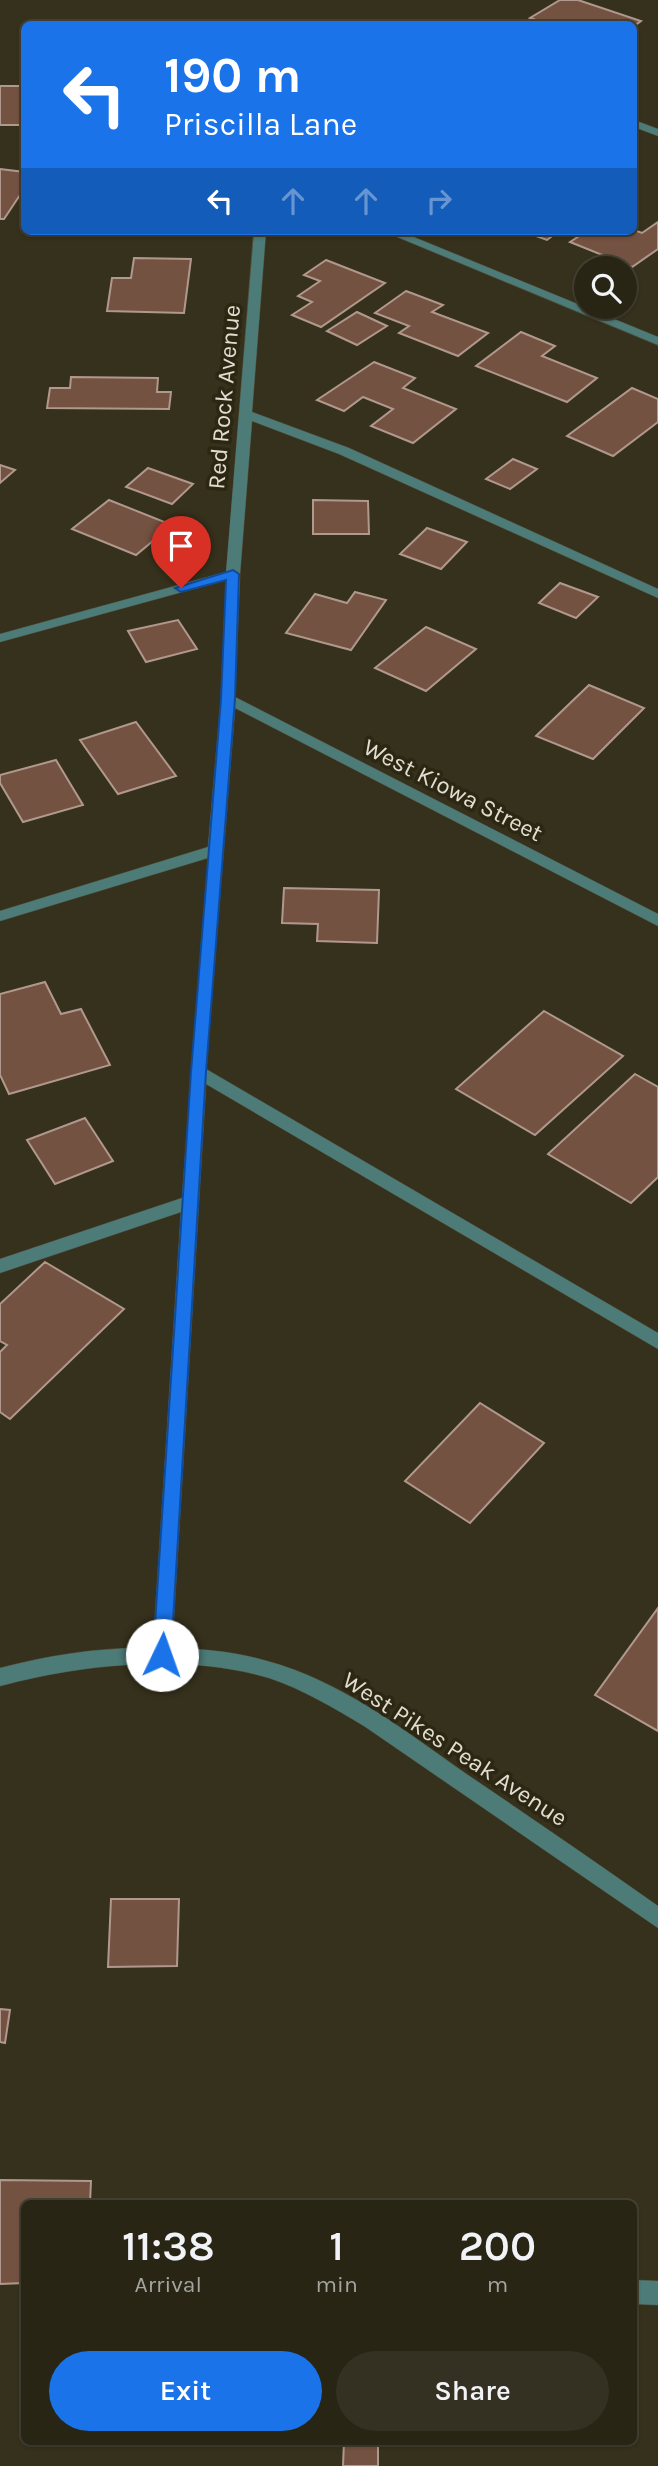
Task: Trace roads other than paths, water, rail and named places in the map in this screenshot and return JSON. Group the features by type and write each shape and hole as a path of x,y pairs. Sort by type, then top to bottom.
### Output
{"street":[{"path":"637,124 658,133"},
{"name":"Red Rock Avenue","path":"162,1655 198,1072 228,699 233,574 260,235"},
{"path":"399,235 658,341"},
{"path":"246,414 344,451 658,594"},
{"path":"0,638 233,574"},
{"name":"West Kiowa Street","path":"228,699 658,921"},
{"path":"0,916 215,850"},
{"path":"198,1072 658,1342"},
{"path":"0,1266 190,1202"},
{"name":"West Pikes Peak Avenue","path":"0,1677 31,1668 97,1656 162,1655 230,1662 275,1671 320,1691 375,1721 658,1918"},
{"path":"637,2292 658,2293"}]}
